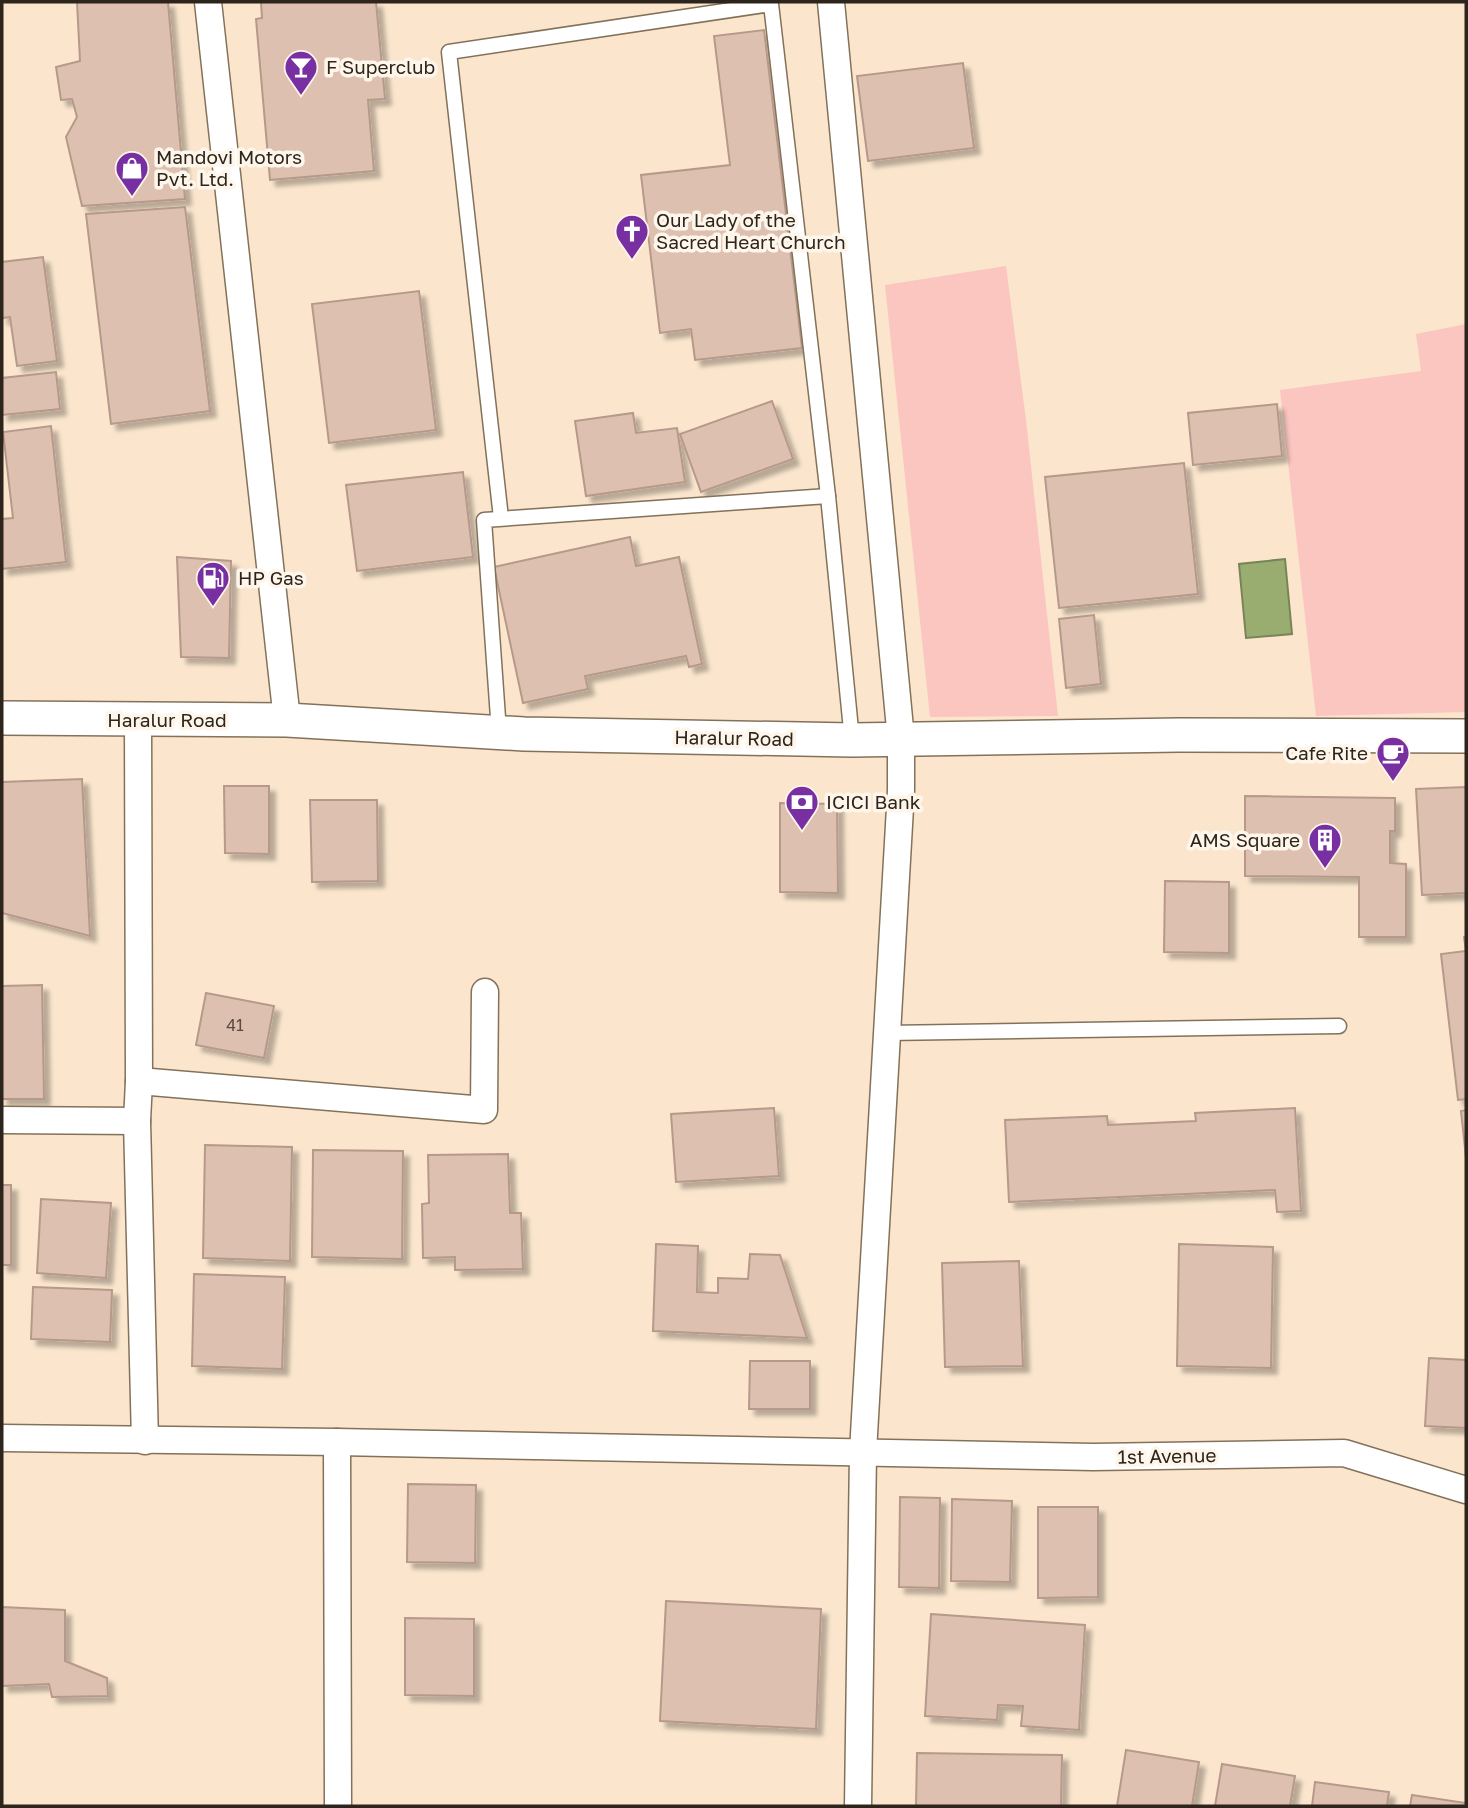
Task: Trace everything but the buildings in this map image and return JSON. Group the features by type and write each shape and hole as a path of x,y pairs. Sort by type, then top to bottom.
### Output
{"street":[{"path":"208,2 287,720"},
{"path":"831,2 901,739 901,790 863,1452 858,1806"},
{"name":"Haralur Road","path":"2,718 287,720 499,732 852,740 1179,735 1466,736"},
{"path":"138,720 137,1121 145,1441"},
{"path":"139,1081 484,1110 485,992"},
{"path":"2,1120 137,1121"},
{"name":"1st Avenue","path":"2,1438 337,1441 1093,1457 1344,1453 1466,1490"},
{"path":"337,1441 338,1806"}],"lane":[{"path":"501,518 449,52 771,5 828,496 852,740"},
{"path":"499,732 484,520 828,496"},
{"path":"887,1033 1339,1026"}],"shaded area":[{"path":"1006,266 1026,420 1058,716 930,717 885,285"},
{"path":"1466,324 1466,712 1316,716 1280,390 1421,371 1416,334"},
{"path":"1285,559 1292,634 1246,638 1239,564"}],"place":[{"name":"F Superclub","path":"301,97"},
{"name":"Mandovi Motors Pvt. Ltd.","path":"132,198"},
{"name":"Our Lady of the Sacred Heart Church","path":"632,261"},
{"name":"HP Gas","path":"213,608"},
{"name":"Cafe Rite","path":"1393,783"},
{"name":"ICICI Bank","path":"802,832"},
{"name":"AMS Square","path":"1325,870"}]}
